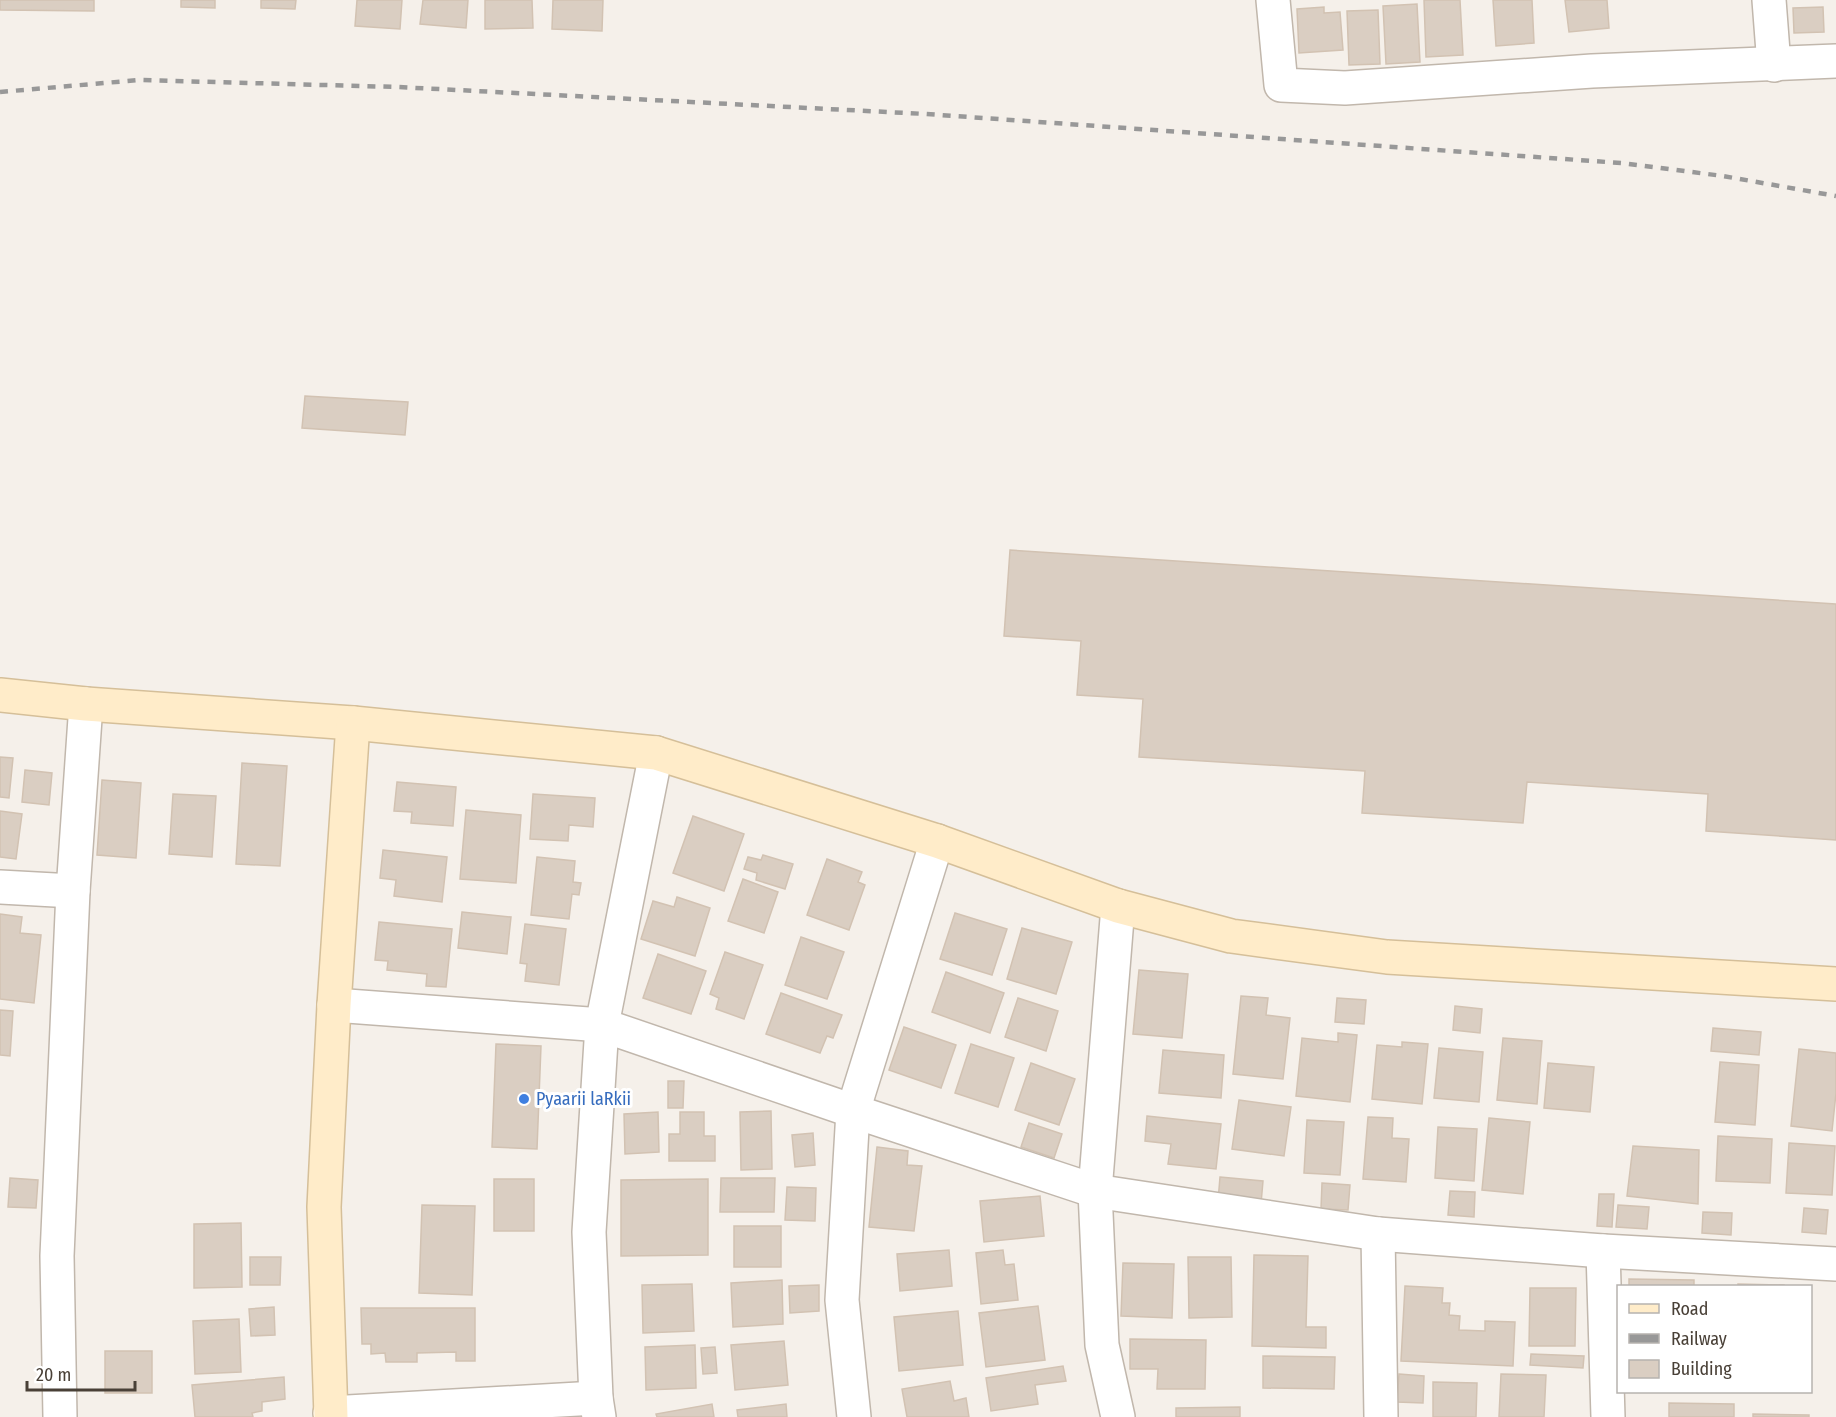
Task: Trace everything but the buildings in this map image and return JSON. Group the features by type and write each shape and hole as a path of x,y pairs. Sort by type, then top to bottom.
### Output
{"street":[{"path":"1273,0 1281,85 1346,88 1592,71 1836,61"},
{"path":"1769,0 1774,65"},
{"path":"0,695 86,704 353,723 656,753 937,841 1118,906 1231,936 1387,957 1836,984"},
{"path":"60,1417 57,1256 74,891 86,704"},
{"path":"353,723 334,1005 324,1207 330,1415 598,1407 590,1232 602,1025 656,753"},
{"path":"854,1417 842,1300 853,1112 937,841"},
{"path":"0,887 74,891"},
{"path":"1118,906 1095,1191 1102,1345 1118,1417"},
{"path":"334,1005 602,1025 853,1112 1095,1191 1378,1234 1604,1251 1836,1264"},
{"path":"1378,1234 1381,1417"},
{"path":"1604,1251 1608,1417"}],"railway":[{"path":"0,92 139,80 398,87 926,114 1621,163 1723,176 1836,196"}],"place":[{"name":"Pyaarii laRkii","path":"524,1099"}]}
